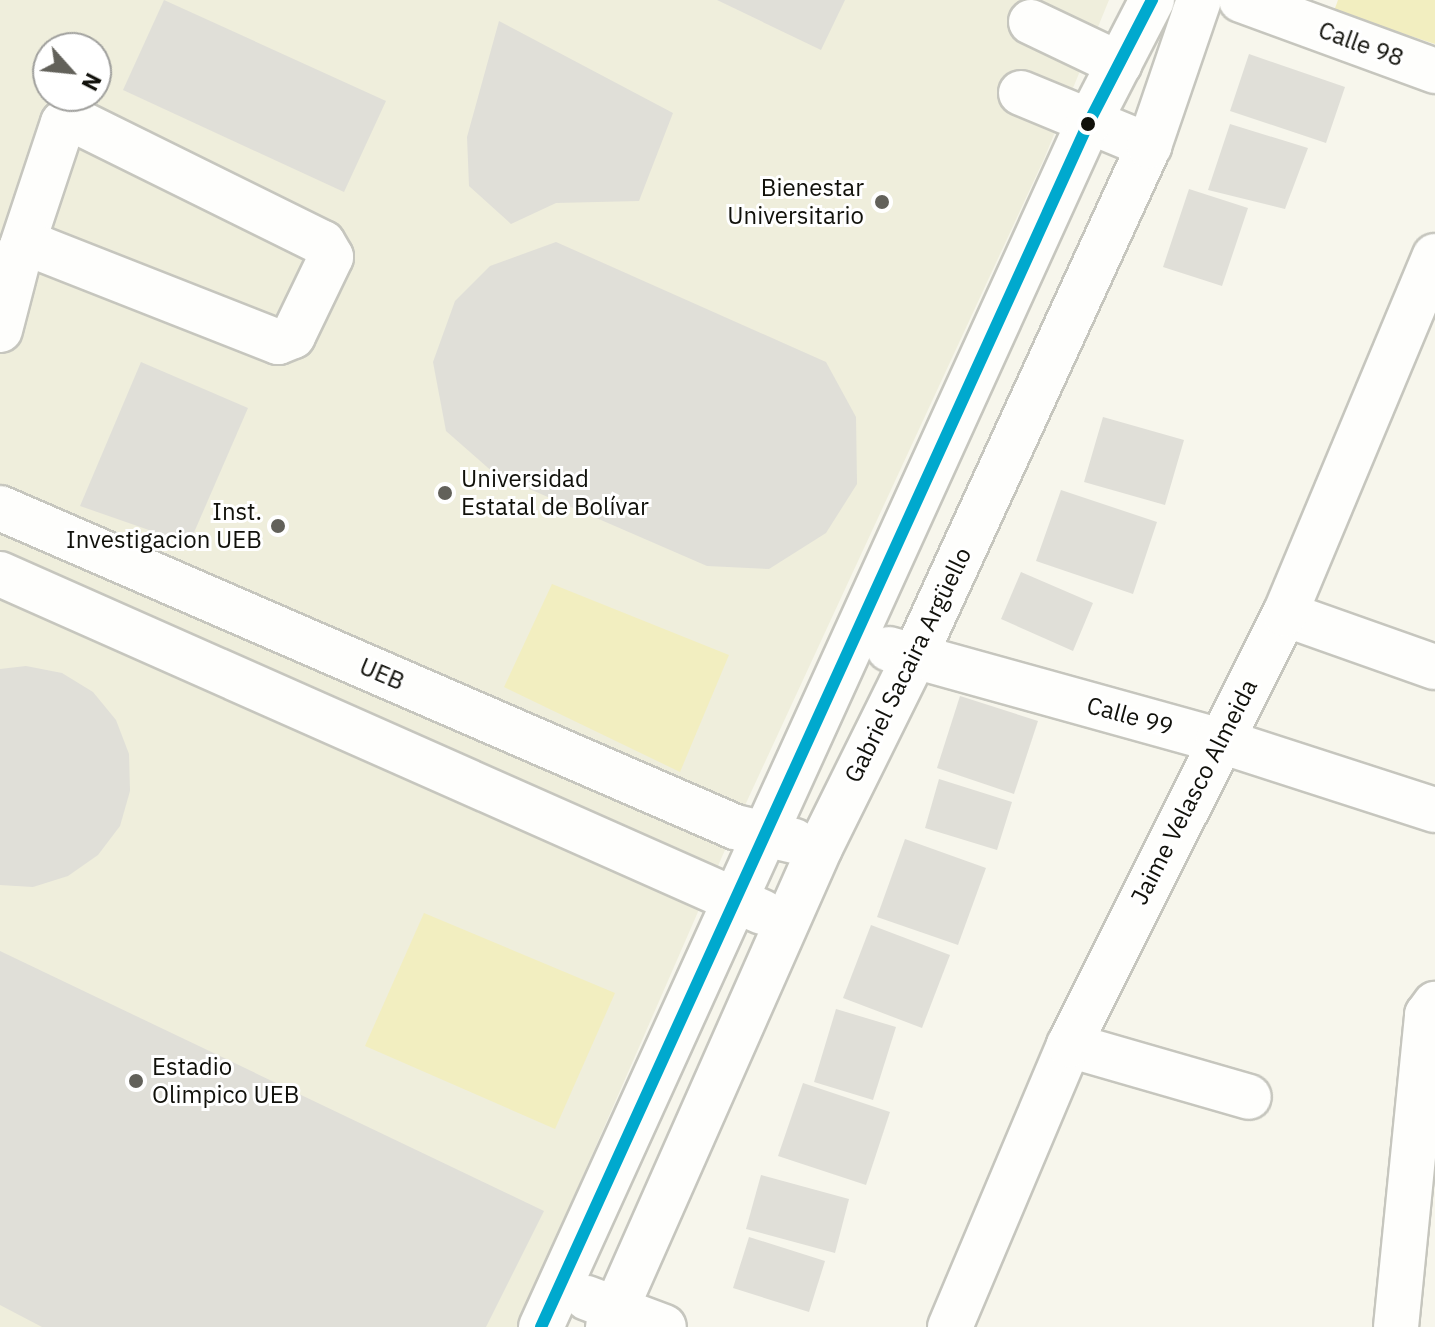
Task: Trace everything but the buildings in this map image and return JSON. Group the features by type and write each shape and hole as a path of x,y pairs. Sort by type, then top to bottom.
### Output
{"street":[{"path":"541,1327 1088,124 1152,0"},
{"name":"Gabriel Sacaira Argüello","path":"612,1318 820,848 914,658 1149,146 1199,0"},
{"name":"Calle 98","path":"1241,0 1435,71"},
{"path":"1031,22 1119,64"},
{"path":"1021,93 1088,124 1149,146"},
{"path":"0,330 21,249 63,123 70,118 323,243 331,257 293,336 278,342 42,249 21,249"},
{"name":"Jaime Velasco Almeida","path":"950,1327 1069,1045 1218,740 1285,614 1435,256"},
{"name":"UEB","path":"0,508 735,827 820,848"},
{"path":"0,574 733,903 788,920"},
{"path":"1285,614 1435,667"},
{"name":"Calle 99","path":"855,637 914,658 1218,740 1435,810"},
{"path":"1396,1327 1427,1015 1435,1004"},
{"path":"1069,1045 1249,1097"},
{"path":"560,1287 612,1318 664,1327"}],"shaded area":[{"name":"Universidad Estatal de Bolívar","path":"0,0 1109,0 1044,159 735,827 517,1327 0,1327"},
{"path":"1338,0 1435,0 1435,44 1334,11"},
{"path":"552,584 729,655 680,772 504,687"},
{"path":"424,913 615,993 555,1129 365,1046"}],"transit line":[{"path":"541,1327 1088,124 1152,0"}],"place":[{"name":"Bienestar Universitario","path":"882,202"},
{"name":"Universidad Estatal de Bolívar","path":"445,493"},
{"name":"Inst. Investigacion UEB","path":"278,526"},
{"name":"Estadio Olimpico UEB","path":"136,1081"}]}
